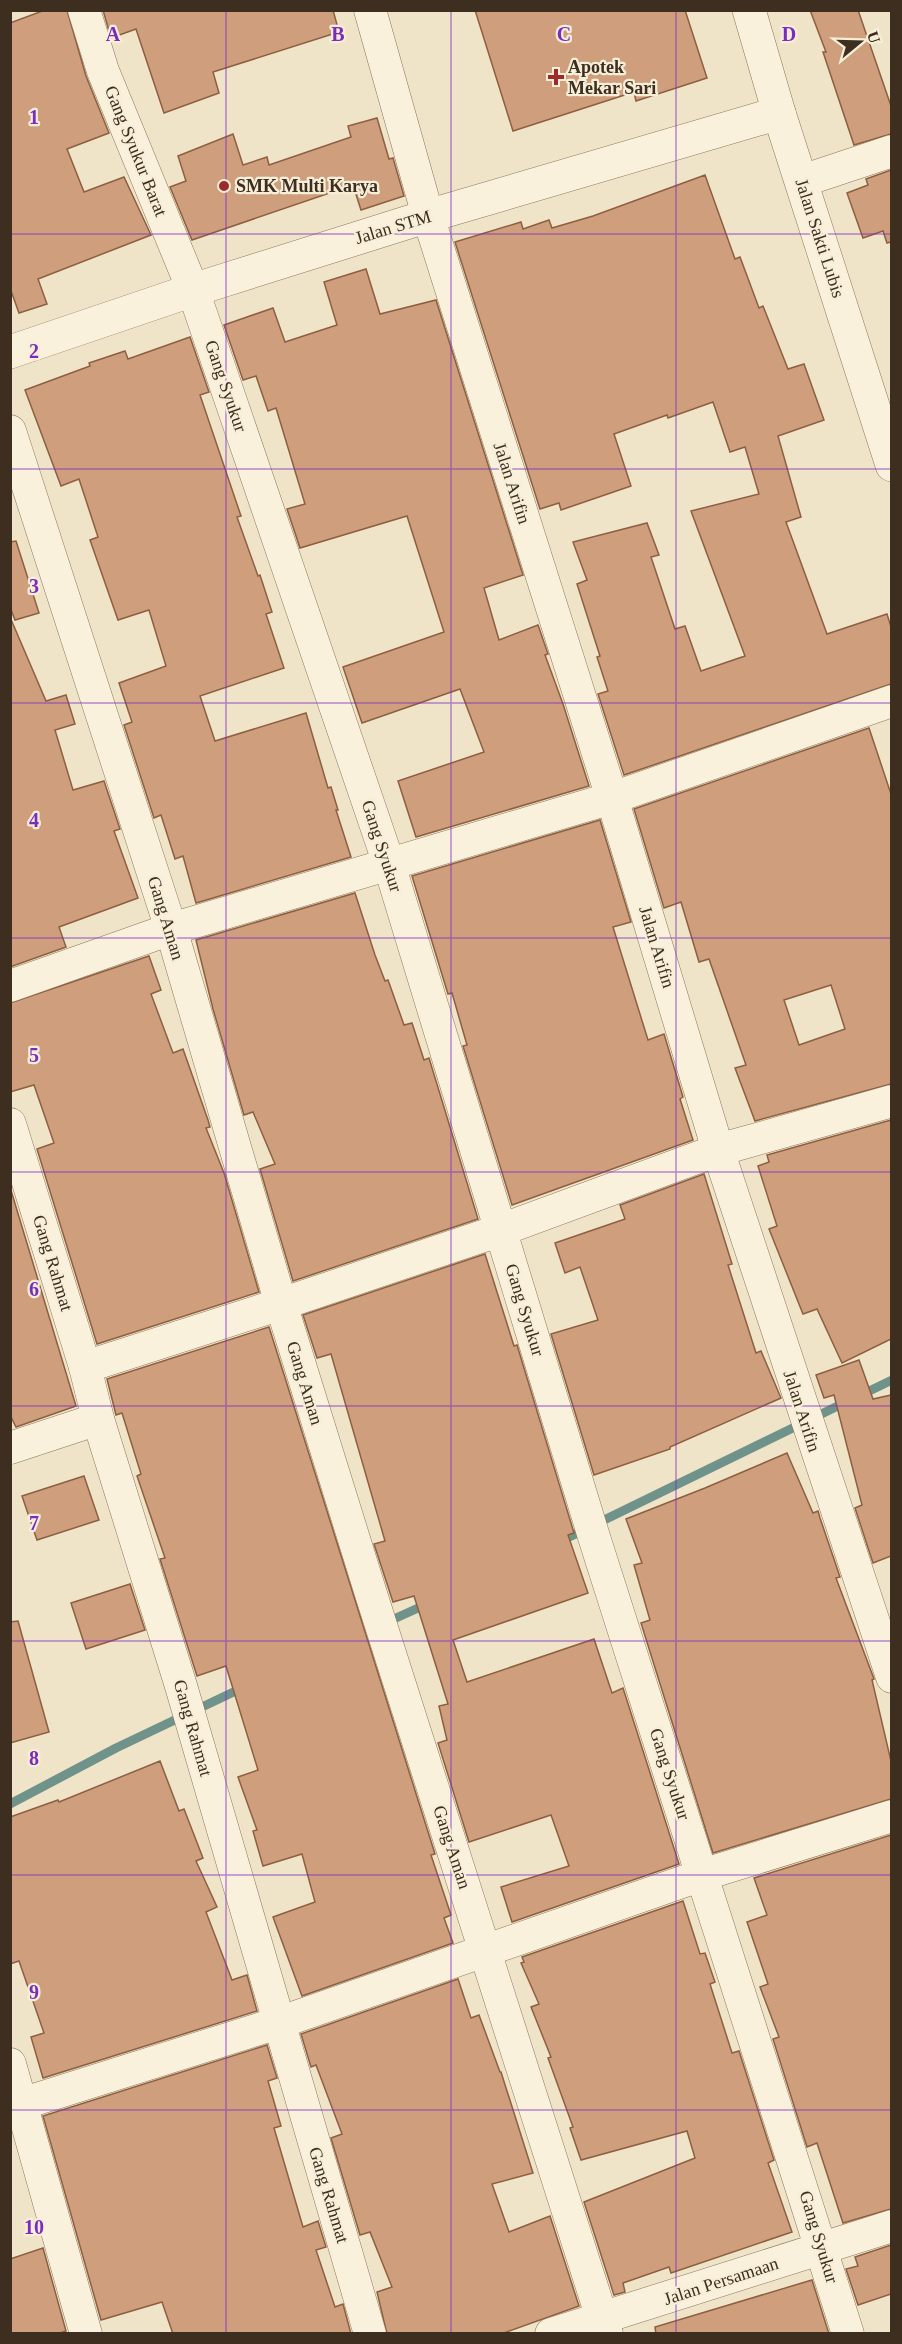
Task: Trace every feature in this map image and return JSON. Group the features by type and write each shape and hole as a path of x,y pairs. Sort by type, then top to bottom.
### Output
{"street":[{"name":"Gang Syukur Barat","path":"84,10 104,71 194,290"},
{"name":"Jalan Arifin","path":"370,10 428,216 612,798 718,1150 813,1445 890,1670"},
{"name":"Jalan Sakti Lubis","path":"749,10 779,113 891,465"},
{"name":"Jalan STM","path":"10,351 428,216 779,113"},
{"path":"802,181 891,151"},
{"name":"Gang Syukur","path":"194,290 389,864 594,1537 849,2334"},
{"name":"Gang Aman","path":"10,431 171,929 281,1304 372,1597 605,2326"},
{"path":"10,986 171,929 612,798 891,701"},
{"path":"85,1368 501,1230 718,1150 891,1101"},
{"name":"Gang Rahmat","path":"10,1124 196,1736 370,2334"},
{"path":"10,1448 98,1419"},
{"path":"86,2334 15,2089 278,2023 702,1875 891,1816"},
{"name":"Jalan Persamaan","path":"551,2334 605,2326 891,2226"}],"building":[{"path":"45,10 67,10 86,76 109,133 67,149 84,192 124,177 151,235 38,279 47,304 19,313 10,288 10,23"},
{"path":"103,10 333,10 339,32 213,72 219,93 164,113 136,29 111,38"},
{"path":"475,10 685,10 707,78 636,101 634,92 513,131"},
{"path":"810,10 858,10 891,106 891,134 854,145 823,52 826,52"},
{"path":"377,118 389,159 393,158 404,196 361,210 353,185 192,240 170,187 186,181 178,156 233,134 243,165 267,157 269,165 351,137 348,126"},
{"path":"891,170 891,242 887,243 883,231 863,238 847,193 868,185 866,179"},
{"path":"705,175 735,259 740,257 759,308 763,306 788,369 804,364 824,420 778,436 801,517 786,522 827,634 887,614 891,627 891,684 624,775 598,694 608,691 597,657 600,656 577,584 587,580 573,542 647,523 659,555 651,557 675,629 685,626 701,671 745,656 691,511 759,494 745,447 730,452 713,402 668,418 667,415 614,434 631,486 561,510 559,503 540,509 455,242 521,222 523,229 549,220 552,228 593,216"},
{"path":"366,269 380,314 436,300 523,575 484,588 499,640 538,625 548,654 545,655 589,786 416,837 398,781 484,752 460,689 362,723 343,667 444,632 407,516 300,548 287,509 305,504 276,408 268,411 256,376 243,380 224,325 273,308 285,342 337,325 324,282"},
{"path":"190,337 209,392 200,395 241,516 237,517 272,612 266,614 284,668 200,696 215,741 306,713 351,857 196,903 183,856 175,859 161,815 154,818 124,725 132,722 119,683 166,666 149,610 118,620 90,540 98,537 79,479 61,486 25,390 90,366 89,363 125,351 128,359"},
{"path":"16,541 39,613 15,620 10,607 10,542"},
{"path":"10,617 46,701 66,695 75,724 55,730 73,790 104,781 120,829 114,831 138,898 59,927 66,947 10,967"},
{"path":"869,728 891,794 891,1084 755,1121 735,1068 746,1065 709,959 699,962 681,902 664,908 634,809","holes":["831,985 845,1029 799,1045 784,1000"]},
{"path":"600,820 631,922 613,927 648,1040 664,1034 693,1140 512,1205 463,1046 467,1045 452,993 448,994 412,876"},
{"path":"355,893 375,955 385,981 388,980 404,1025 412,1023 424,1060 429,1058 478,1219 293,1281 260,1169 275,1164 253,1112 244,1115 213,1009 196,940"},
{"path":"149,956 161,990 151,994 173,1053 183,1049 208,1120 210,1127 206,1128 224,1173 259,1292 97,1344 37,1149 54,1143 34,1085 10,1092 10,1003"},
{"path":"891,1120 891,1339 842,1363 817,1309 803,1314 769,1229 777,1226 758,1166 769,1162 767,1155"},
{"path":"704,1174 732,1264 728,1265 756,1353 761,1351 781,1398 670,1447 670,1449 594,1475 551,1334 598,1320 580,1267 565,1273 555,1243 625,1219 620,1205"},
{"path":"10,1187 76,1406 16,1427 10,1415"},
{"path":"485,1254 514,1346 517,1345 574,1533 568,1535 588,1593 453,1640 467,1682 594,1639 612,1693 623,1688 679,1864 512,1922 501,1887 569,1866 551,1815 469,1842 438,1743 447,1740 439,1706 448,1704 414,1596 393,1602 374,1544 385,1541 331,1354 317,1358 303,1315"},
{"path":"269,1327 435,1854 431,1855 451,1915 444,1918 453,1943 302,1996 273,1917 315,1902 302,1854 263,1866 253,1831 257,1830 238,1777 258,1770 226,1666 197,1676 160,1559 165,1558 137,1476 141,1474 122,1413 116,1415 107,1379"},
{"path":"859,1360 873,1399 891,1395 891,1556 873,1563 855,1508 862,1505 834,1395 824,1398 816,1375"},
{"path":"787,1453 813,1513 818,1511 840,1577 836,1578 874,1679 872,1680 891,1761 891,1799 713,1853 641,1623 650,1620 634,1565 642,1563 626,1519"},
{"path":"84,1476 99,1520 37,1540 22,1496"},
{"path":"130,1584 145,1630 86,1649 71,1603"},
{"path":"18,1621 49,1732 10,1743 10,1622"},
{"path":"160,1761 179,1811 184,1809 203,1858 196,1861 217,1907 206,1912 232,1980 247,1975 257,2011 43,2078 31,2037 44,2033 19,1961 10,1964 10,1817 58,1800 59,1802"},
{"path":"891,1835 891,2209 843,2223 817,2143 807,2147 773,2039 779,2037 760,1987 768,1984 747,1922 767,1915 754,1878"},
{"path":"683,1901 700,1954 705,1953 715,1982 710,1984 732,2053 739,2051 774,2160 768,2163 792,2232 671,2273 669,2267 623,2283 625,2292 614,2295 584,2202 695,2158 687,2131 581,2160 570,2128 573,2127 548,2058 551,2057 531,2007 539,2004 521,1963 524,1962 522,1957"},
{"path":"458,1979 471,2018 479,2015 501,2072 533,2173 492,2184 509,2232 550,2216 579,2306 501,2334 387,2334 377,2292 392,2287 370,2232 360,2235 331,2138 342,2134 316,2065 311,2067 301,2034"},
{"path":"267,2045 277,2078 268,2081 281,2126 274,2128 303,2227 318,2221 326,2247 316,2250 335,2307 343,2304 351,2334 173,2334 162,2302 101,2320 43,2116"},
{"path":"891,2245 891,2294 858,2305 846,2269 858,2266 855,2257"},
{"path":"43,2248 66,2331 57,2334 10,2334 10,2259"},
{"path":"812,2280 829,2334 656,2334 655,2327"}],"waterway":[{"path":"859,1396 892,1380"},
{"path":"559,1542 846,1402"},
{"path":"385,1623 427,1604"},
{"path":"10,1804 116,1748 244,1687"}],"place":[{"name":"Apotek Mekar Sari","path":"556,77"},
{"name":"SMK Multi Karya","path":"224,186"}]}
